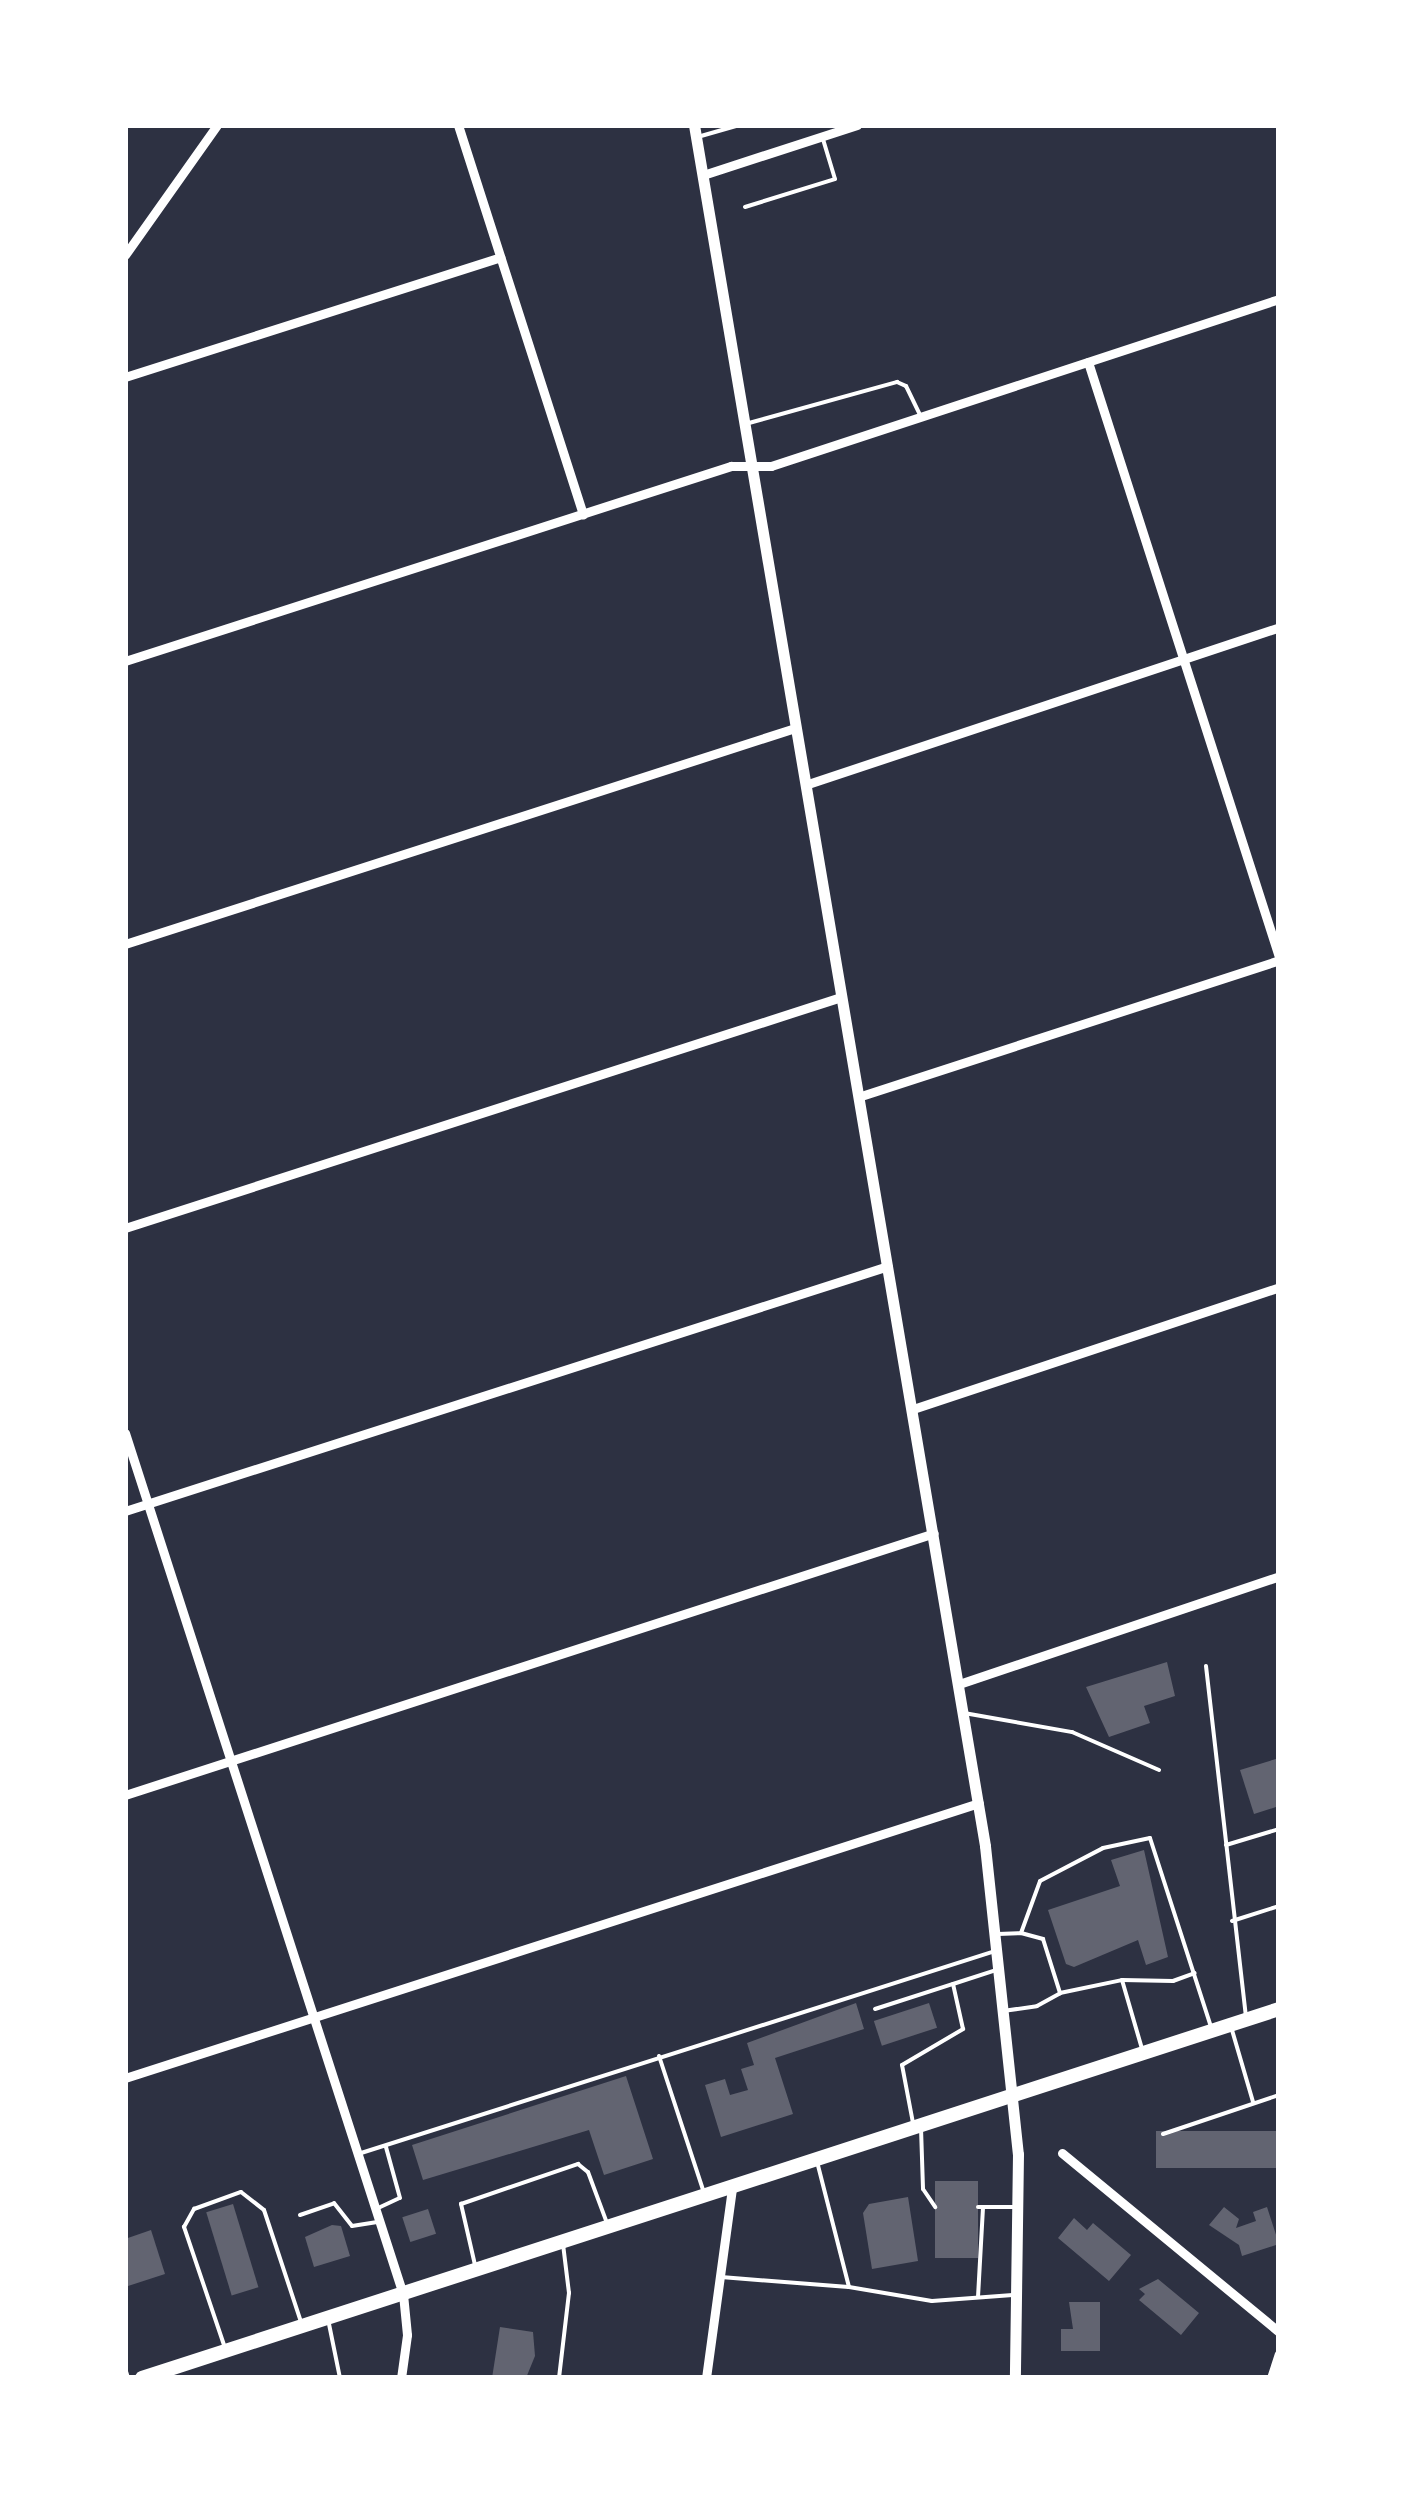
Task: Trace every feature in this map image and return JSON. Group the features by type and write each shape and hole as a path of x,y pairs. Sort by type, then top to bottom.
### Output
{"highway":[{"path":"142,2378 1279,2010"}],"street":[{"path":"125,255 218,125"},
{"path":"458,125 583,514"},
{"path":"702,175 857,125"},
{"path":"695,131 979,1803 1011,2097 1018,2207 1016,2378"},
{"path":"125,377 500,257"},
{"path":"125,661 731,466 770,466 1279,300"},
{"path":"858,1097 1279,958 1088,362"},
{"path":"805,785 1279,627"},
{"path":"125,944 795,728"},
{"path":"125,1228 840,997"},
{"path":"125,1511 888,1266"},
{"path":"913,1409 1279,1287"},
{"path":"125,1433 404,2294 408,2335 401,2378"},
{"path":"125,1795 934,1533"},
{"path":"959,1684 1279,1576"},
{"path":"125,2078 979,1803"},
{"path":"1062,2153 1279,2332"},
{"path":"706,2378 732,2188"},
{"path":"1271,2378 1279,2354"}],"lane":[{"path":"695,131 739,125"},
{"path":"745,207 835,179 822,136"},
{"path":"744,424 897,382 906,386 920,416"},
{"path":"1206,1666 1246,2020"},
{"path":"964,1713 1072,1732 1160,1770"},
{"path":"1226,1846 1279,1830"},
{"path":"1021,1932 1040,1881 1103,1848 1150,1838 1213,2031"},
{"path":"1232,1921 1279,1906"},
{"path":"992,1935 1021,1932 1043,1939 1060,1993"},
{"path":"358,2154 994,1952"},
{"path":"875,2009 996,1970"},
{"path":"1000,2011 1037,2006 1060,1993 1122,1980 1174,1981 1195,1973"},
{"path":"1122,1980 1144,2054"},
{"path":"936,2207 923,2189 918,2127 902,2065 963,2029 952,1984"},
{"path":"1230,2025 1253,2104"},
{"path":"659,2056 705,2196"},
{"path":"1163,2134 1279,2095"},
{"path":"376,2209 400,2198 385,2146"},
{"path":"817,2160 849,2288"},
{"path":"476,2270 461,2204 578,2164 588,2172 609,2228"},
{"path":"226,2351 184,2227 194,2209 241,2192 264,2210 302,2326"},
{"path":"300,2215 334,2204 352,2226 380,2221"},
{"path":"978,2297 980,2207 1018,2207"},
{"path":"559,2378 569,2293 562,2242"},
{"path":"720,2277 849,2288 922,2300 1016,2295"},
{"path":"328,2318 340,2378"},
{"path":"125,2368 128,2378"}],"building":[{"path":"1167,1662 1175,1696 1144,1706 1150,1723 1109,1737 1086,1687"},
{"path":"1279,1758 1279,1806 1254,1814 1240,1770"},
{"path":"1144,1850 1168,1957 1146,1965 1138,1940 1074,1967 1066,1964 1048,1910 1120,1886 1111,1860"},
{"path":"856,2003 864,2029 775,2058 793,2114 721,2137 705,2085 725,2079 730,2095 748,2090 741,2069 754,2065 747,2043"},
{"path":"929,2003 937,2028 882,2046 874,2021"},
{"path":"626,2076 653,2159 604,2175 589,2130 423,2180 412,2145"},
{"path":"1156,2131 1279,2131 1279,2168 1156,2168"},
{"path":"935,2181 978,2181 978,2258 935,2258"},
{"path":"908,2197 918,2261 872,2269 863,2213 869,2204"},
{"path":"233,2204 258,2287 232,2295 206,2212"},
{"path":"1224,2207 1239,2219 1236,2228 1256,2221 1253,2212 1267,2207 1279,2244 1242,2256 1239,2245 1209,2225"},
{"path":"428,2209 436,2234 410,2242 402,2217"},
{"path":"1074,2218 1087,2230 1093,2223 1131,2255 1109,2281 1058,2238"},
{"path":"332,2225 341,2226 350,2256 314,2267 305,2237"},
{"path":"151,2230 165,2274 125,2287 125,2239"},
{"path":"1158,2279 1199,2313 1181,2335 1139,2300 1145,2294 1139,2289"},
{"path":"1069,2302 1100,2302 1100,2351 1061,2351 1061,2329 1073,2329"},
{"path":"500,2327 533,2332 535,2356 526,2378 492,2378"}]}
